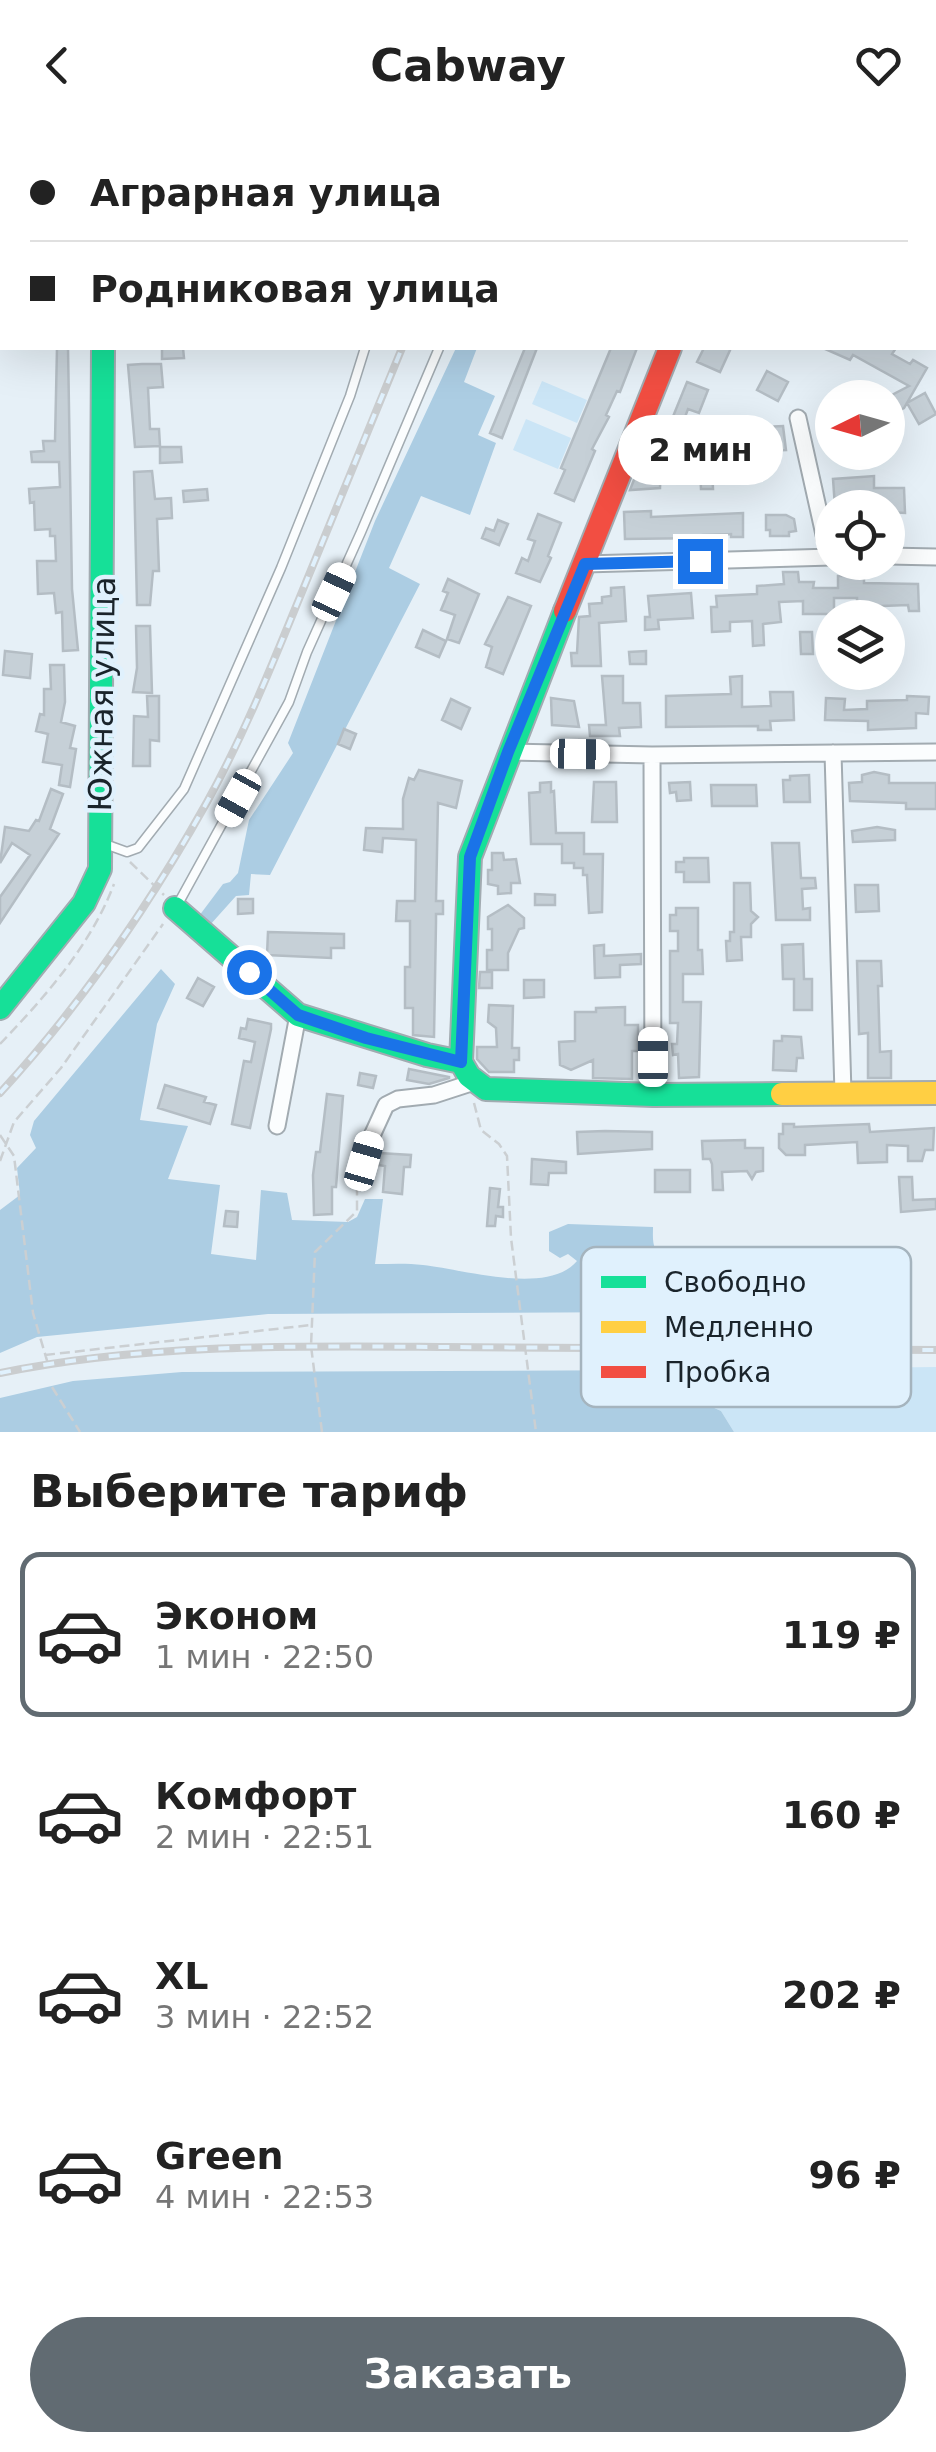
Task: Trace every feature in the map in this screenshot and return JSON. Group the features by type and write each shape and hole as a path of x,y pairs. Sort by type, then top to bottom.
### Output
{"street":[{"name":"Южная улица","path":"0,1008 84,903 100,869 103,350"},
{"path":"669,350 508,752 470,857 461,1062 474,1082 500,1091 936,1092"},
{"path":"798,418 815,490"},
{"path":"905,556 936,557"},
{"path":"585,564 815,557"},
{"path":"508,752 936,752"},
{"path":"833,753 843,1094"},
{"path":"652,755 653,1094"},
{"path":"176,908 298,1015 461,1062"},
{"path":"278,1126 298,1015"},
{"path":"358,1178 386,1106 398,1099 434,1095 474,1082"}],"lane":[{"path":"100,843 127,852 138,848 184,789 288,550 364,350"},
{"path":"176,908 289,702 438,350"}],"path":[{"path":"0,1160 14,1122 61,1068 176,908 132,866 127,852"},
{"path":"474,1082 473,1098 482,1130 507,1156 511,1238 536,1432"},
{"path":"0,1135 14,1156 33,1313 48,1364"},
{"path":"322,1432 311,1325 316,1252 357,1211 358,1178"},
{"path":"46,1355 311,1325"},
{"path":"52,1387 80,1432"}],"shaded area":[{"path":"455,350 476,350 464,382 495,396 478,435 496,443 470,515 421,496 389,568 420,584 270,875 251,874 249,895 236,896 210,925 199,916 223,884 238,873 249,820 293,753 288,743 375,521"},
{"path":"542,381 587,400 577,423 532,404"},
{"path":"526,419 571,438 558,469 513,450"},
{"path":"161,969 175,984 157,1024 140,1120 188,1126 168,1179 220,1185 211,1254 256,1260 261,1190 287,1193 292,1220 348,1222 357,1217 365,1199 383,1199 375,1264 423,1265 504,1278 546,1277 577,1261 568,1254 560,1258 549,1251 549,1232 568,1224 653,1227 655,1247 581,1247 581,1312 268,1314 37,1337 0,1353 0,1210 20,1195 17,1168 36,1148 30,1135 34,1121"},
{"path":"911,1367 936,1367 936,1432 734,1432 721,1411 712,1407 911,1407"},
{"path":"581,1370 581,1407 712,1407 721,1411 734,1432 0,1432 0,1398 73,1381 182,1372"}],"building":[{"path":"57,350 68,350 72,589 78,650 63,651 62,612 56,613 54,593 38,594 37,561 56,561 55,536 50,536 50,529 35,530 34,502 30,503 29,489 60,487 59,462 32,462 31,452 44,451 43,441 55,441"},
{"path":"162,350 183,350 184,358 162,359"},
{"path":"524,350 536,350 502,438 490,433"},
{"path":"610,350 636,350 606,415 609,417 592,449 595,451 574,501 555,493 565,470 561,468"},
{"path":"703,350 730,350 720,372 697,362"},
{"path":"828,350 895,350 892,354 927,368 905,406 905,388 909,386 905,380 853,355 850,360"},
{"path":"161,364 163,387 148,388 150,429 159,429 160,446 135,447 128,365"},
{"path":"767,371 788,382 778,401 757,390"},
{"path":"687,382 708,390 699,413 688,409 679,433 693,438 681,469 661,461 660,488 630,490 645,451 657,456"},
{"path":"925,393 936,414 919,424 907,403"},
{"path":"783,426 786,450 761,451 760,427"},
{"path":"160,447 181,447 182,462 160,463"},
{"path":"700,469 712,469 713,489 701,489"},
{"path":"152,471 155,499 171,498 172,518 157,519 159,571 153,571 150,605 137,605 134,472"},
{"path":"874,476 874,488 904,490 834,490 833,479"},
{"path":"207,489 208,500 184,502 183,491"},
{"path":"651,511 651,517 743,513 743,537 731,534 625,539 624,512"},
{"path":"538,514 561,523 540,582 516,573 522,558 528,561 535,541 528,539"},
{"path":"766,515 794,519 796,531 789,532 789,536 770,536"},
{"path":"498,520 508,524 499,545 482,538 486,528 494,531"},
{"path":"783,572 798,572 799,582 814,582 813,588 838,588 838,580 918,584 919,611 909,611 905,600 834,598 815,600 815,614 803,614 803,601 779,602 781,622 763,624 764,645 753,646 752,621 730,622 730,631 712,632 711,607 717,607 716,596 757,594 757,586 784,584"},
{"path":"448,579 479,594 459,643 447,639 455,615 441,610 448,593 443,591"},
{"path":"624,587 626,621 599,623 601,666 572,666 571,653 577,653 579,617 590,616 589,604 602,603 602,597 611,596 611,588"},
{"path":"691,593 693,618 658,620 659,629 645,630 645,617 650,617 648,596"},
{"path":"508,597 531,606 503,674 486,667 492,647 485,644"},
{"path":"136,626 150,626 152,693 133,692"},
{"path":"423,630 446,641 439,657 416,647"},
{"path":"800,632 812,632 813,654 801,654"},
{"path":"5,651 32,654 30,678 3,675"},
{"path":"646,651 646,664 630,664 629,652"},
{"path":"50,665 64,665 61,722 75,726 70,748 76,749 70,787 59,785 62,765 43,762 48,734 36,731 40,714 44,715 44,689 51,689"},
{"path":"602,676 623,676 623,703 640,703 641,727 619,728 620,736 590,736 589,725 606,725"},
{"path":"742,676 742,707 771,706 770,692 793,692 794,720 770,721 771,730 758,730 758,726 666,727 666,696 731,694 730,677"},
{"path":"147,696 159,696 159,741 150,740 150,766 133,766 134,716 148,717"},
{"path":"907,696 929,697 928,714 916,713 916,728 868,730 868,721 825,720 826,698 845,699 844,710 867,709 867,701 907,700"},
{"path":"551,698 574,701 579,727 552,725"},
{"path":"451,699 470,708 461,729 442,720"},
{"path":"344,729 356,734 350,749 338,744"},
{"path":"419,770 462,781 456,808 438,803 436,901 443,901 443,914 436,914 434,1037 413,1035 413,1008 405,1008 410,921 396,921 397,901 415,901 416,840 383,838 382,852 364,850 366,828 403,829 403,799 409,778 414,780"},
{"path":"809,775 810,802 784,802 783,780"},
{"path":"862,775 889,775 889,783 936,783 936,809 906,809 906,803 850,801 849,783 862,782"},
{"path":"551,782 556,833 584,833 584,854 603,854 602,912 589,913 587,875 583,875 583,868 574,868 574,863 562,863 562,844 531,844 529,793 540,792 540,783"},
{"path":"594,782 616,782 617,822 592,822"},
{"path":"690,782 691,800 677,801 676,792 670,793 669,783"},
{"path":"711,785 756,785 757,806 712,806"},
{"path":"51,789 63,794 50,829 59,834 0,923 0,897 30,855 12,843 0,863 5,827 29,831 39,821"},
{"path":"877,827 895,830 895,840 853,842 852,831"},
{"path":"772,843 799,843 801,878 815,878 816,888 802,889 803,909 810,908 810,920 776,920"},
{"path":"492,853 503,853 504,860 516,859 520,883 511,883 511,893 498,894 498,886 488,884"},
{"path":"684,858 708,858 709,882 684,882 684,872 676,872 676,862 684,862"},
{"path":"734,883 750,883 751,911 758,917 751,924 751,937 741,937 742,960 727,961 726,941 734,932"},
{"path":"855,885 878,885 879,911 856,912"},
{"path":"535,894 555,895 555,905 535,905"},
{"path":"238,899 253,899 253,913 238,914"},
{"path":"508,905 524,918 524,928 519,929 508,953 508,970 487,970 487,950 492,950 488,917"},
{"path":"676,908 698,908 698,950 702,950 703,974 683,974 683,1002 701,1002 699,1077 679,1078 678,1054 673,1055 678,1023 670,1023 670,951 678,951 678,931 670,931 670,915 676,915"},
{"path":"268,932 344,934 344,948 331,948 331,958 267,955"},
{"path":"803,944 804,979 812,979 812,1010 794,1010 794,979 783,979 782,945"},
{"path":"604,945 604,956 641,954 641,964 620,965 620,977 595,978 594,946"},
{"path":"857,961 881,961 880,1052 891,1051 891,1078 868,1078 868,1033 859,1034"},
{"path":"480,972 492,972 492,988 479,988"},
{"path":"198,978 214,987 203,1006 187,998"},
{"path":"524,980 544,980 544,997 524,998"},
{"path":"489,1005 513,1006 512,1048 519,1048 514,1072 489,1072 477,1059 477,1047 497,1047 496,1028 488,1022"},
{"path":"625,1007 625,1025 638,1025 638,1051 632,1051 632,1079 593,1078 593,1060 571,1070 560,1065 559,1042 575,1041 575,1012"},
{"path":"248,1019 271,1024 250,1128 232,1124 244,1061 251,1062 255,1042 239,1038"},
{"path":"782,1036 801,1037 803,1058 797,1058 796,1071 773,1070 774,1041 782,1041"},
{"path":"409,1069 449,1078 429,1084 407,1080"},
{"path":"360,1073 376,1076 373,1088 358,1085"},
{"path":"165,1085 206,1097 204,1102 216,1105 210,1124 158,1108"},
{"path":"327,1094 343,1096 336,1187 332,1187 332,1214 314,1215 313,1175"},
{"path":"783,1124 869,1124 870,1132 934,1128 933,1150 925,1150 922,1161 908,1161 908,1146 887,1145 887,1162 858,1163 857,1142 805,1145 805,1155 786,1155 779,1148"},
{"path":"577,1132 652,1132 652,1149 578,1154"},
{"path":"745,1140 745,1148 763,1148 763,1171 756,1172 752,1179 747,1171 722,1172 723,1190 713,1190 712,1164 710,1159 703,1159 702,1141"},
{"path":"379,1153 411,1155 410,1167 404,1167 402,1194 383,1192 385,1166 378,1165"},
{"path":"532,1159 566,1162 566,1173 549,1173 548,1185 531,1184"},
{"path":"655,1170 690,1170 690,1192 655,1192"},
{"path":"899,1177 912,1177 913,1200 936,1199 936,1209 901,1212"},
{"path":"490,1188 500,1189 498,1207 503,1207 503,1217 496,1216 495,1226 487,1226"},
{"path":"226,1211 238,1212 237,1227 224,1226"}],"railway":[{"path":"0,1093 112,954 207,802 270,669 401,350"},
{"path":"0,1373 166,1351 277,1347 581,1348"},
{"path":"911,1350 936,1350"}],"traffic: fast":[{"path":"0,1008 84,903 100,869 103,350"},
{"path":"461,1062 470,857 565,611"},
{"path":"175,908 298,1015 461,1062 469,1076 486,1089 653,1095 782,1094"}],"traffic: slow":[{"path":"782,1094 936,1093"}],"traffic: jam":[{"path":"565,611 669,350"}],"route":[{"path":"249,972 298,1015 366,1038 461,1062 470,857 585,564 700,561"}]}
